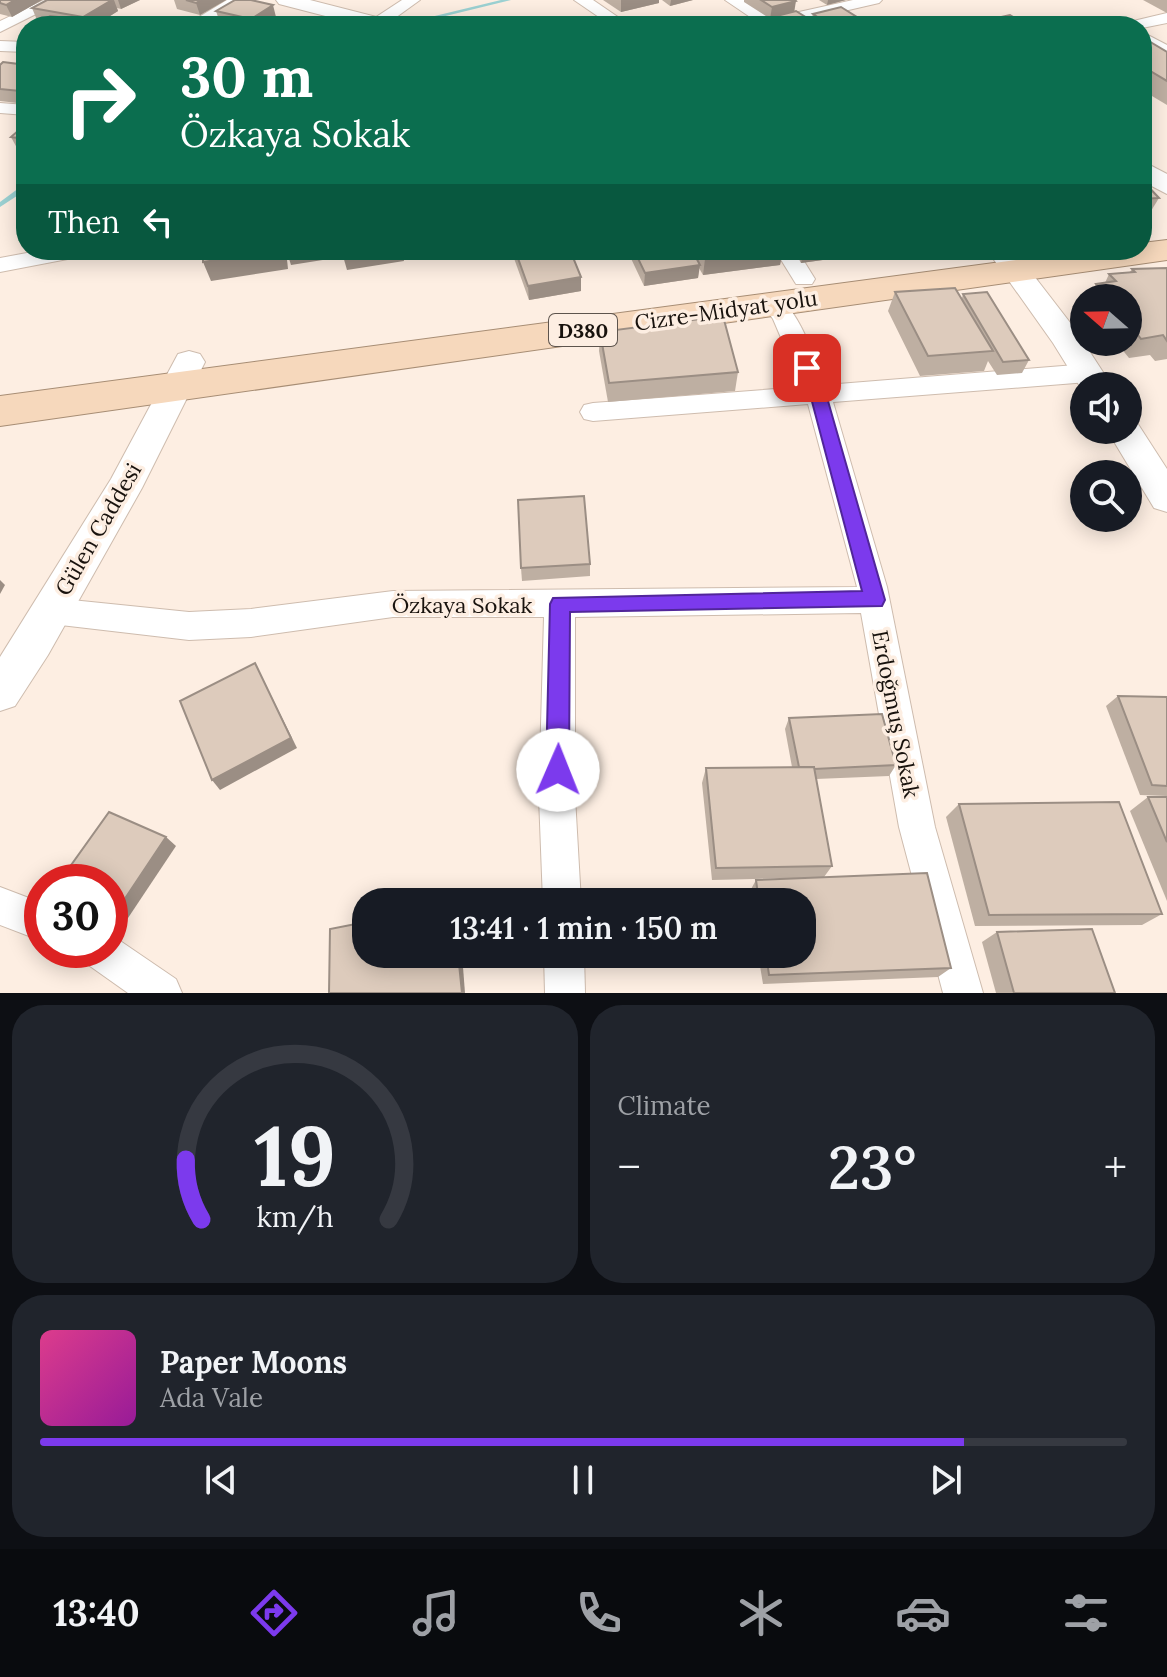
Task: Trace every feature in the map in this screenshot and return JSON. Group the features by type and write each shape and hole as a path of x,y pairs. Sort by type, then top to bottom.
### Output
{"highway":[{"name":"Cizre-Midyat yolu","path":"0,411 182,374 795,264 916,260"},
{"name":"Cizre-Midyat yolu","path":"0,387 182,374 773,303 991,260"}],"street":[{"path":"23,16 56,0"},
{"path":"210,16 238,0"},
{"path":"286,0 347,16"},
{"path":"393,16 412,0"},
{"path":"582,0 607,16"},
{"path":"733,0 752,16"},
{"path":"803,16 874,0"},
{"path":"0,265 26,260"},
{"path":"1008,260 1086,372"},
{"name":"Erdoğmuş Sokak","path":"773,303 784,317 818,394 875,600 917,827 963,993"},
{"name":"Gülen Caddesi","path":"0,692 124,488 182,374"},
{"path":"593,412 818,394 1070,381"},
{"path":"1133,444 1167,498"},
{"name":"Özkaya Sokak","path":"52,611 189,626 251,623 393,604 875,600"},
{"path":"560,604 557,797 561,888"},
{"path":"0,906 24,915"},
{"path":"127,968 162,993"},
{"path":"564,968 565,993"}],"building":[{"path":"0,0 15,0 6,5"},
{"path":"47,0 112,0 85,16 32,8"},
{"path":"235,0 273,5 256,16 216,11"},
{"path":"761,0 795,0 796,1 772,7"},
{"path":"841,7 855,16 816,16 813,14"},
{"path":"796,11 804,16 777,16"},
{"path":"1152,43 1167,52 1167,81 1152,72"},
{"path":"3,62 16,64 16,91 0,89 0,65"},
{"path":"519,260 574,260 581,277 528,286"},
{"path":"639,260 697,260 700,265 645,273"},
{"path":"1167,268 1167,341 1163,335 1142,339 1142,284 1096,284 1116,281 1109,274 1135,272 1132,269"},
{"path":"955,288 993,351 928,356 895,292"},
{"path":"987,292 1029,360 1003,362 963,294"},
{"path":"723,316 738,372 609,383 600,332"},
{"path":"584,496 590,564 521,568 518,500"},
{"path":"255,663 291,738 212,780 180,701"},
{"path":"1118,696 1167,697 1167,786 1152,785"},
{"path":"882,714 896,765 799,767 789,718"},
{"path":"814,767 832,866 716,868 706,768"},
{"path":"1148,797 1167,797 1167,842"},
{"path":"1119,802 1162,914 989,915 959,804"},
{"path":"109,812 166,837 128,894 128,864 72,864"},
{"path":"927,873 951,968 769,975 768,968 816,968 816,888 757,888 756,880"},
{"path":"352,925 352,968 459,968 462,993 329,993 330,929"},
{"path":"1092,929 1115,993 1014,993 997,932"}],"waterway":[{"path":"439,16 508,0"},
{"path":"0,205 16,194"}],"route":[{"path":"558,770 560,604 875,600 818,394 807,368"}]}
